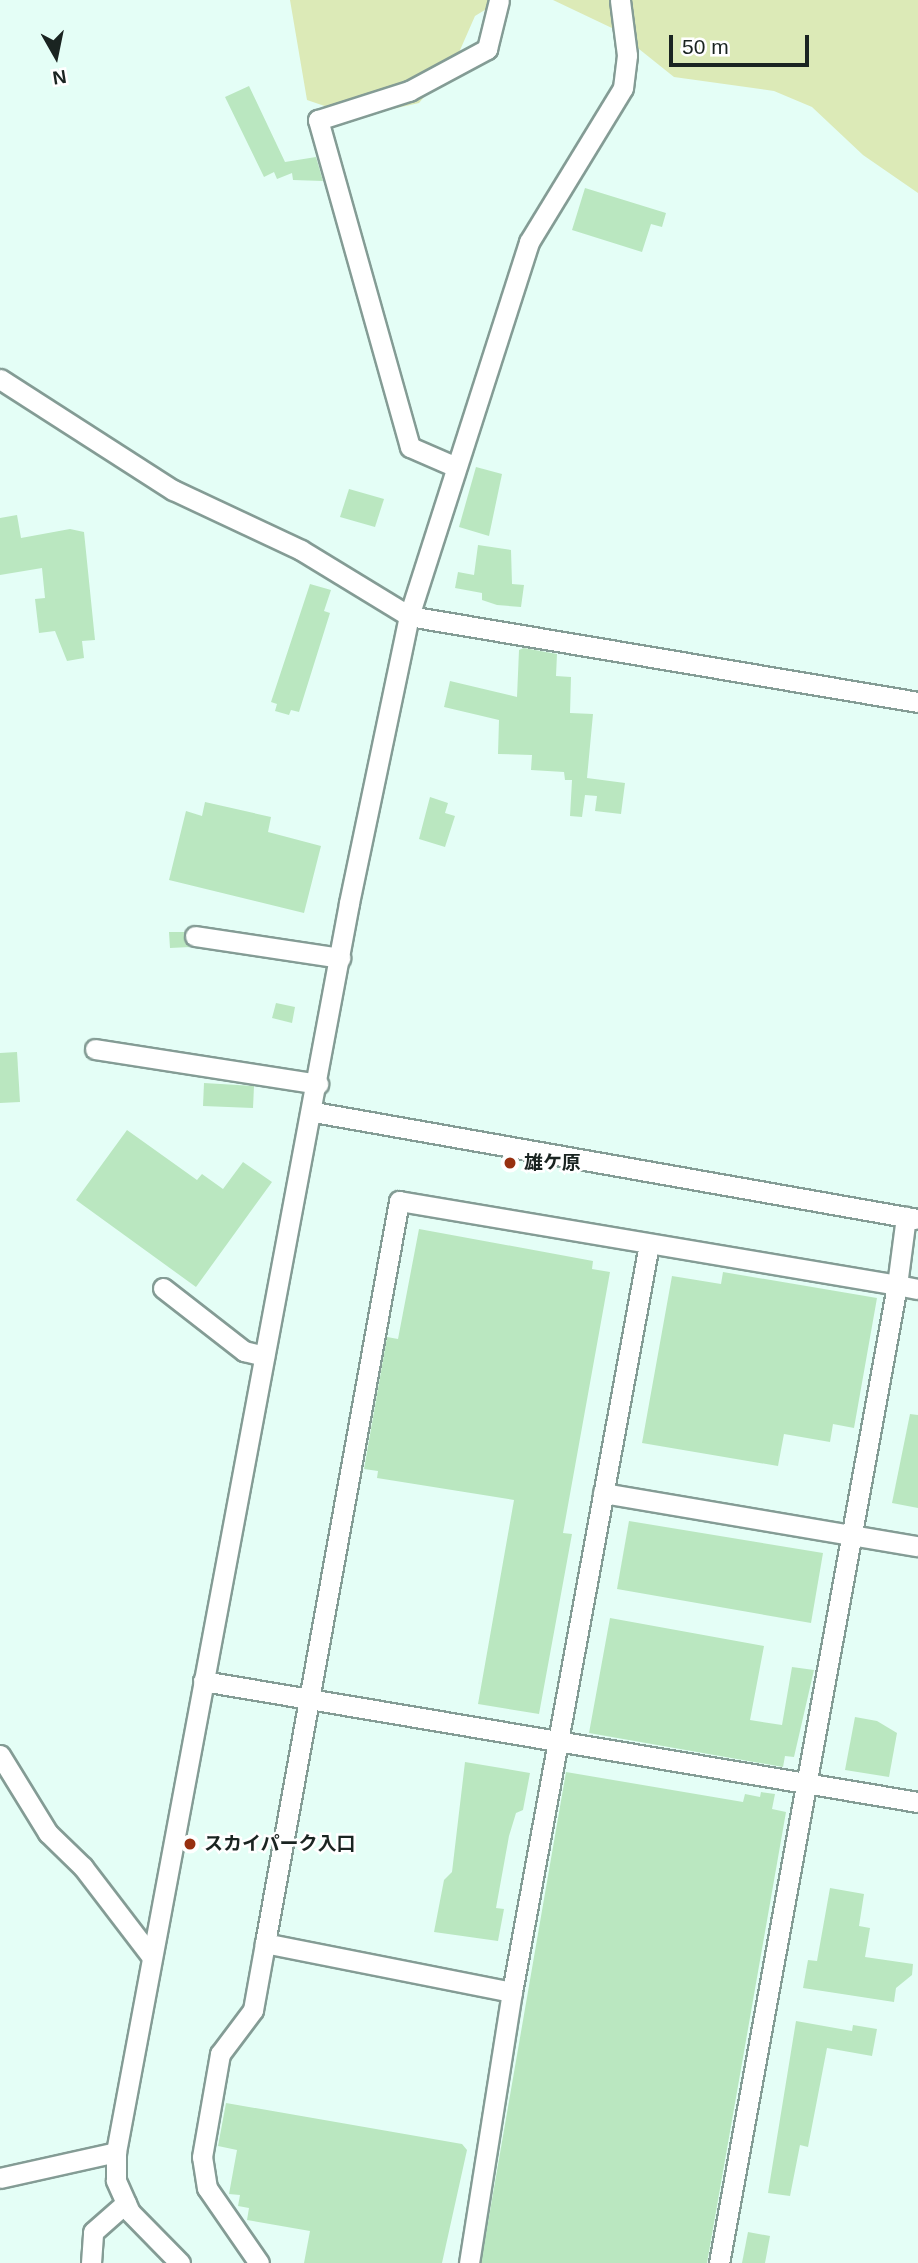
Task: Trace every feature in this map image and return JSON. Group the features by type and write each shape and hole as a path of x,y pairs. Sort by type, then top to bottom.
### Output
{"street":[{"path":"456,467 410,447 318,120 409,91 487,50 499,0"},
{"path":"180,2263 126,2203 116,2180 116,2152 264,1356 314,1112 340,958 409,616 529,242 623,89 627,55 620,0"},
{"path":"0,379 173,490 301,550 409,616 918,702"},
{"path":"195,936 340,958"},
{"path":"95,1049 318,1084"},
{"path":"314,1112 912,1219 900,1260 719,2263"},
{"path":"259,2263 208,2188 202,2157 220,2054 253,2010 399,1201 918,1289"},
{"path":"469,2263 512,1992 649,1244"},
{"path":"163,1288 244,1351 264,1356"},
{"path":"603,1493 918,1546"},
{"path":"203,1681 254,1687 918,1802"},
{"path":"0,1755 48,1833 83,1867 151,1956"},
{"path":"265,1943 512,1992"},
{"path":"0,2178 116,2152"},
{"path":"91,2263 93,2232 126,2203"}],"green space":[{"path":"290,0 501,0 475,16 457,57 419,103 357,117 307,100"},
{"path":"553,0 918,0 918,193 863,155 812,107 774,91 674,77 614,29"}],"building":[{"path":"249,86 285,162 316,157 323,181 293,180 292,173 277,179 274,172 264,177 225,97"},
{"path":"585,188 666,213 662,227 651,224 642,252 572,230"},
{"path":"476,467 502,474 489,536 459,527"},
{"path":"349,489 384,499 375,527 340,517"},
{"path":"17,515 21,538 70,529 84,532 95,640 82,641 84,658 67,661 55,631 39,633 35,599 45,598 42,568 0,575 0,518"},
{"path":"478,545 511,550 512,584 524,585 521,607 497,605 482,600 482,593 455,588 458,572 474,575"},
{"path":"310,584 331,590 324,611 330,613 299,712 291,710 289,715 275,711 277,704 271,702"},
{"path":"524,648 557,654 556,676 571,677 570,713 593,714 587,778 625,783 621,814 595,811 597,796 585,795 582,817 570,816 572,780 565,780 564,772 531,770 532,755 498,754 499,720 444,707 450,681 517,697 519,650"},
{"path":"430,797 448,803 445,813 455,816 445,847 419,839"},
{"path":"205,802 271,817 268,832 321,846 304,913 169,880 186,811 202,816"},
{"path":"169,932 184,932 190,947 170,948"},
{"path":"276,1003 295,1007 292,1023 272,1018"},
{"path":"17,1052 20,1102 0,1103 0,1053"},
{"path":"204,1083 254,1086 253,1108 203,1106"},
{"path":"127,1130 197,1180 202,1174 223,1189 243,1162 272,1182 196,1287 76,1200"},
{"path":"419,1229 593,1261 592,1269 610,1272 563,1533 572,1534 539,1714 478,1704 514,1500 377,1478 378,1471 364,1469 387,1337 398,1339"},
{"path":"723,1272 877,1298 854,1428 833,1424 830,1442 784,1434 778,1466 642,1443 672,1276 721,1284"},
{"path":"910,1414 918,1415 918,1508 892,1503"},
{"path":"629,1521 823,1553 811,1623 617,1589"},
{"path":"610,1618 764,1646 750,1720 782,1725 792,1667 814,1670 794,1757 785,1756 783,1767 589,1733"},
{"path":"855,1717 877,1721 897,1733 889,1777 845,1770"},
{"path":"465,1762 530,1773 523,1810 516,1813 509,1836 496,1908 504,1909 498,1941 434,1932 444,1880 452,1872"},
{"path":"566,1772 743,1802 745,1794 760,1797 761,1792 775,1794 772,1809 786,1812 707,2263 481,2263"},
{"path":"830,1888 864,1894 859,1926 870,1928 865,1957 913,1964 912,1975 896,1988 894,2002 803,1988 808,1960 817,1961"},
{"path":"796,2021 852,2031 853,2025 877,2029 872,2056 827,2048 808,2147 800,2145 790,2196 768,2193"},
{"path":"226,2103 462,2144 467,2150 442,2263 304,2263 310,2231 247,2220 249,2208 238,2206 240,2195 229,2194 237,2150 218,2146"},
{"path":"748,2232 770,2236 765,2263 742,2263"}],"place":[{"name":"雄ケ原","path":"510,1163"},
{"name":"スカイパーク入口","path":"190,1844"}]}
